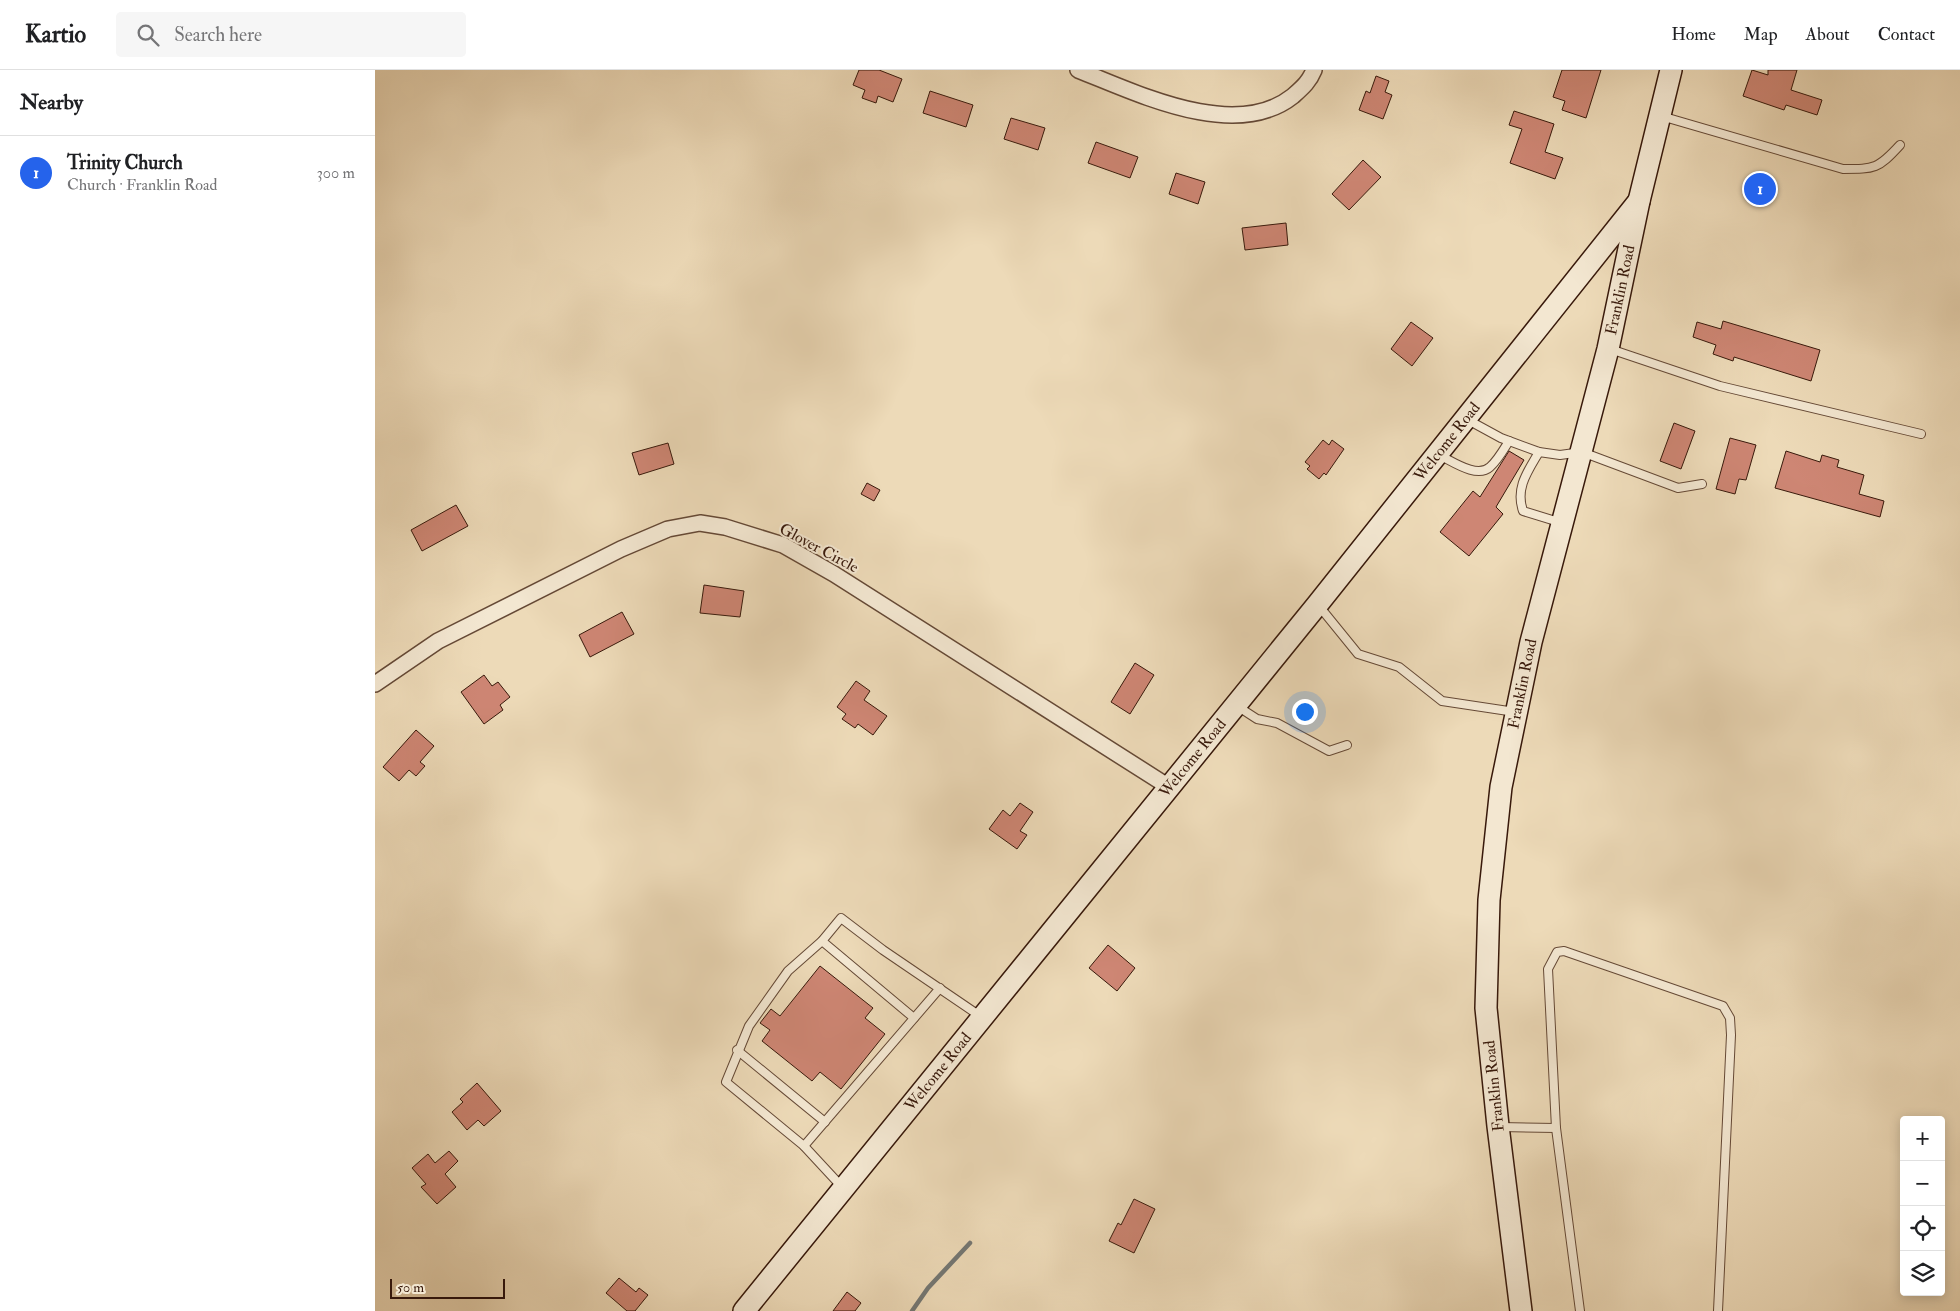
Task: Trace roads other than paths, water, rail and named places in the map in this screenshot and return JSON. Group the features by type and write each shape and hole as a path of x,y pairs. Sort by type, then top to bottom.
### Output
{"street":[{"path":"1078,70 1157,101 1211,114 1249,113 1281,105 1309,82 1314,70"},
{"name":"Franklin Road","path":"1521,1311 1498,1126 1487,1008 1489,900 1501,787 1531,642 1608,349 1639,201 1671,70"},
{"name":"Welcome Road","path":"744,1311 842,1187 1317,605 1639,201"},
{"name":"Glover Circle","path":"375,684 437,641 621,549 668,529 700,523 725,528 783,545 834,574 1169,788"}],"lane":[{"path":"1661,116 1843,169 1860,169 1882,165 1900,145"},
{"path":"1608,349 1720,386 1921,434"},
{"path":"1465,419 1509,441 1539,452 1560,455 1582,452 1678,488 1702,484"},
{"path":"1437,454 1471,470 1481,471 1490,468 1509,441"},
{"path":"1539,452 1524,478 1519,500 1523,510 1563,523"},
{"path":"1317,605 1358,654 1399,667 1442,701 1516,712"},
{"path":"1236,705 1257,719 1277,724 1329,751 1347,744"},
{"path":"842,1187 804,1146 727,1082 737,1050 749,1026 788,971 821,942 841,918 883,950 982,1017"},
{"path":"821,942 914,1018"},
{"path":"1580,1311 1556,1128 1548,969 1557,952 1564,951 1723,1006 1729,1018 1731,1035 1718,1311"},
{"path":"804,1146 940,988"},
{"path":"737,1050 825,1122"},
{"path":"1498,1126 1556,1128"}],"waterway":[{"path":"912,1311 928,1288 970,1243"}],"place":[{"name":"Trinity Church","path":"1760,189"}]}
